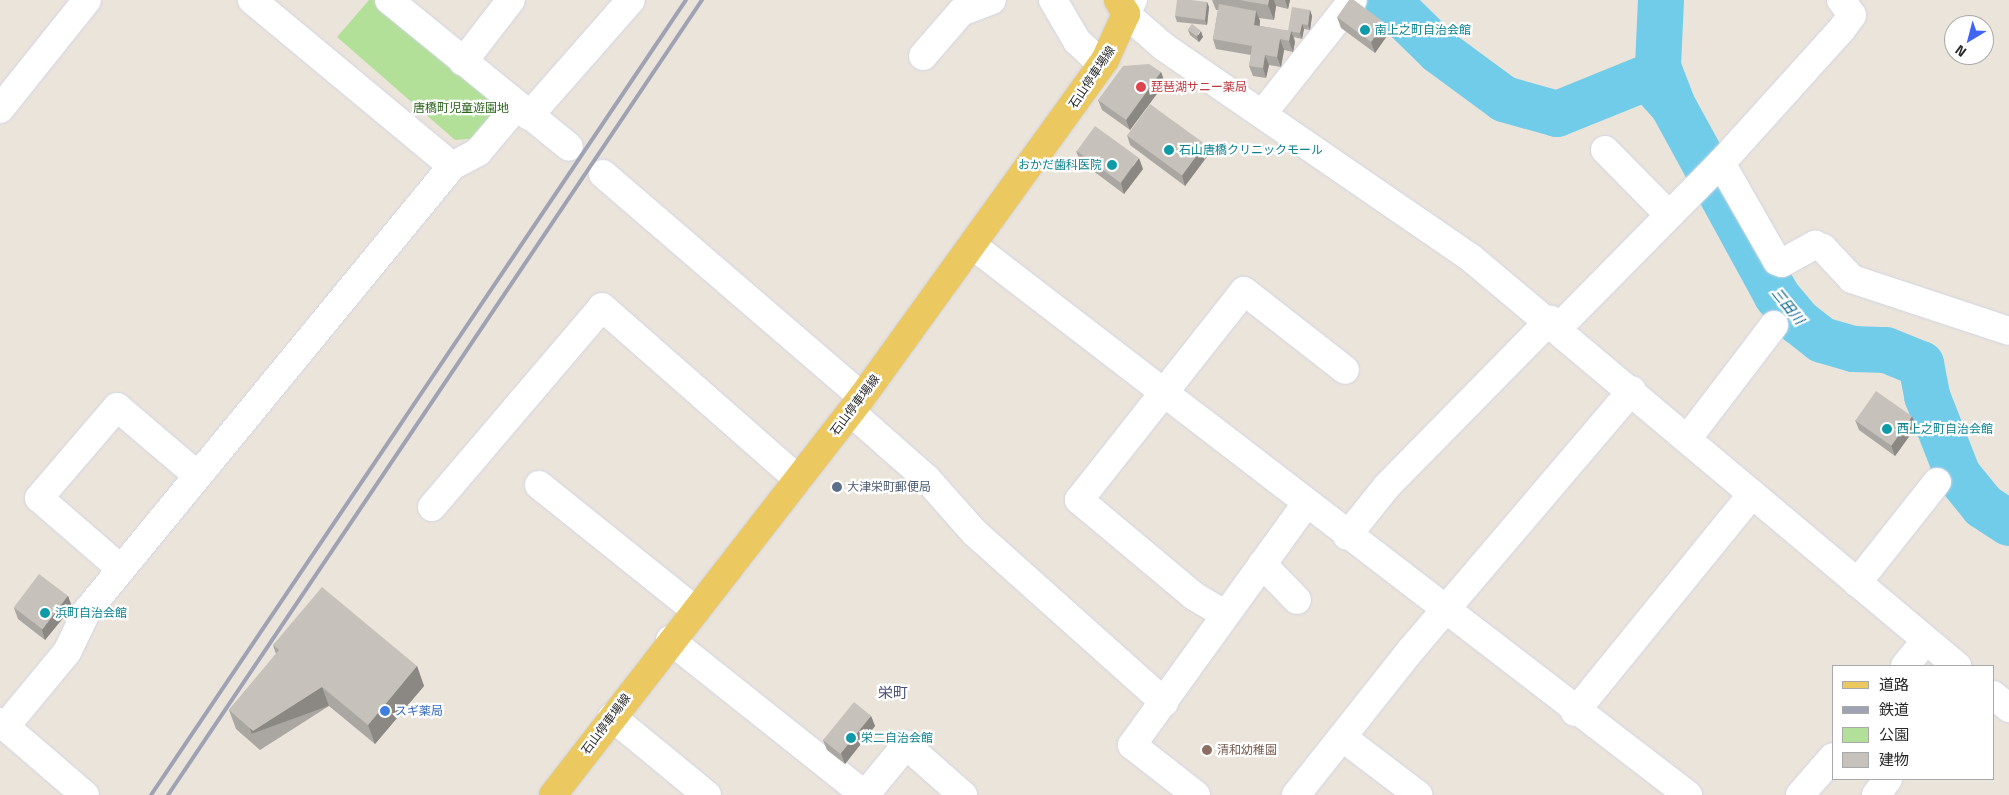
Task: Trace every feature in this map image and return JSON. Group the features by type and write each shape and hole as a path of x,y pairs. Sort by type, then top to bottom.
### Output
{"main road":[{"name":"石山停車場線","path":"553,795 694,609 856,404 972,245 1102,64 1126,5"}],"street":[{"path":"0,109 87,0"},
{"path":"252,0 452,166"},
{"path":"389,0 462,62 569,148"},
{"path":"462,62 511,0"},
{"path":"85,795 3,725 67,652 86,611 452,166 478,152 523,111 631,0"},
{"path":"923,56 961,12 992,0"},
{"path":"1053,0 1077,41 1102,64"},
{"path":"1263,113 1353,0"},
{"path":"1347,536 1387,486 1554,324 1670,215 1713,171 1852,15 1841,0"},
{"path":"1126,5 1186,63 1263,113 1471,258 1554,324 1925,641 1956,665"},
{"path":"1605,150 1670,215"},
{"path":"1713,171 1777,261 1782,263 1815,244 1852,279 2009,331"},
{"path":"603,174 856,404 975,532 1164,702"},
{"path":"972,245 1575,712 1688,795"},
{"path":"1224,614 1194,596 1079,500 1165,395 1244,291 1345,370"},
{"path":"432,507 602,307 798,479"},
{"path":"1688,438 1774,325"},
{"path":"1296,795 1446,611 1632,390"},
{"path":"121,569 38,498 117,407 198,476"},
{"path":"1857,583 1938,482"},
{"path":"539,485 694,609"},
{"path":"1575,712 1752,494"},
{"path":"1196,795 1132,745 1224,614 1305,504"},
{"path":"1262,564 1297,600"},
{"path":"670,640 865,795 906,745 963,795"},
{"path":"1906,665 1925,641"},
{"path":"1994,696 2009,708"},
{"path":"612,717 708,795"},
{"path":"1342,737 1418,795"},
{"path":"1800,795 1832,758"},
{"path":"1876,795 1887,780"}],"green space":[{"name":"唐橋町児童遊園地","path":"369,0 375,0 488,96 493,119 478,138 455,140 337,37"}],"building":[{"path":"1177,0 1207,2 1205,20 1175,16"},
{"path":"1239,0 1269,0 1268,5"},
{"path":"1349,0 1354,0 1385,23 1371,42 1337,17"},
{"path":"1219,4 1256,11 1254,25 1291,31 1289,41 1280,39 1277,57 1265,55 1263,68 1249,66 1252,46 1213,39"},
{"path":"1292,7 1310,10 1308,25 1302,24 1300,33 1288,31"},
{"path":"1192,24 1201,31 1196,36 1188,30"},
{"path":"1149,64 1161,72 1126,120 1098,100 1123,66"},
{"name":"石山唐橋クリニックモール","path":"1150,104 1205,144 1182,176 1127,136"},
{"name":"おかだ歯科医院","path":"1095,126 1139,158 1120,183 1077,151"},
{"name":"西上之町自治会館","path":"1876,391 1912,416 1891,446 1855,420"},
{"name":"浜町自治会館","path":"39,574 68,596 42,629 14,608"},
{"path":"322,587 417,666 368,725 322,687 253,731 229,710 279,650 273,645"},
{"path":"854,702 871,716 840,754 823,740"}],"waterway":[{"path":"1387,0 1439,51 1504,99 1557,114 1641,80 1651,81 1672,104"},
{"name":"三田川","path":"1661,0 1658,67 1672,104 1777,296 1799,322 1822,340 1854,349 1886,350 1921,364 1927,396 1958,475 1983,506 2009,523"}],"railway":[{"path":"151,795 686,0"},
{"path":"168,795 702,0"}],"place":[{"name":"南上之町自治会館","path":"1365,30"},
{"name":"琵琶湖サニー薬局","path":"1141,87"},
{"name":"石山唐橋クリニックモール","path":"1169,150"},
{"name":"おかだ歯科医院","path":"1112,165"},
{"name":"西上之町自治会館","path":"1887,429"},
{"name":"大津栄町郵便局","path":"837,487"},
{"name":"浜町自治会館","path":"45,613"},
{"name":"スギ薬局","path":"385,711"},
{"name":"栄二自治会館","path":"851,738"},
{"name":"清和幼稚園","path":"1207,750"}],"district":[{"name":"栄町","path":"893,693"}]}
